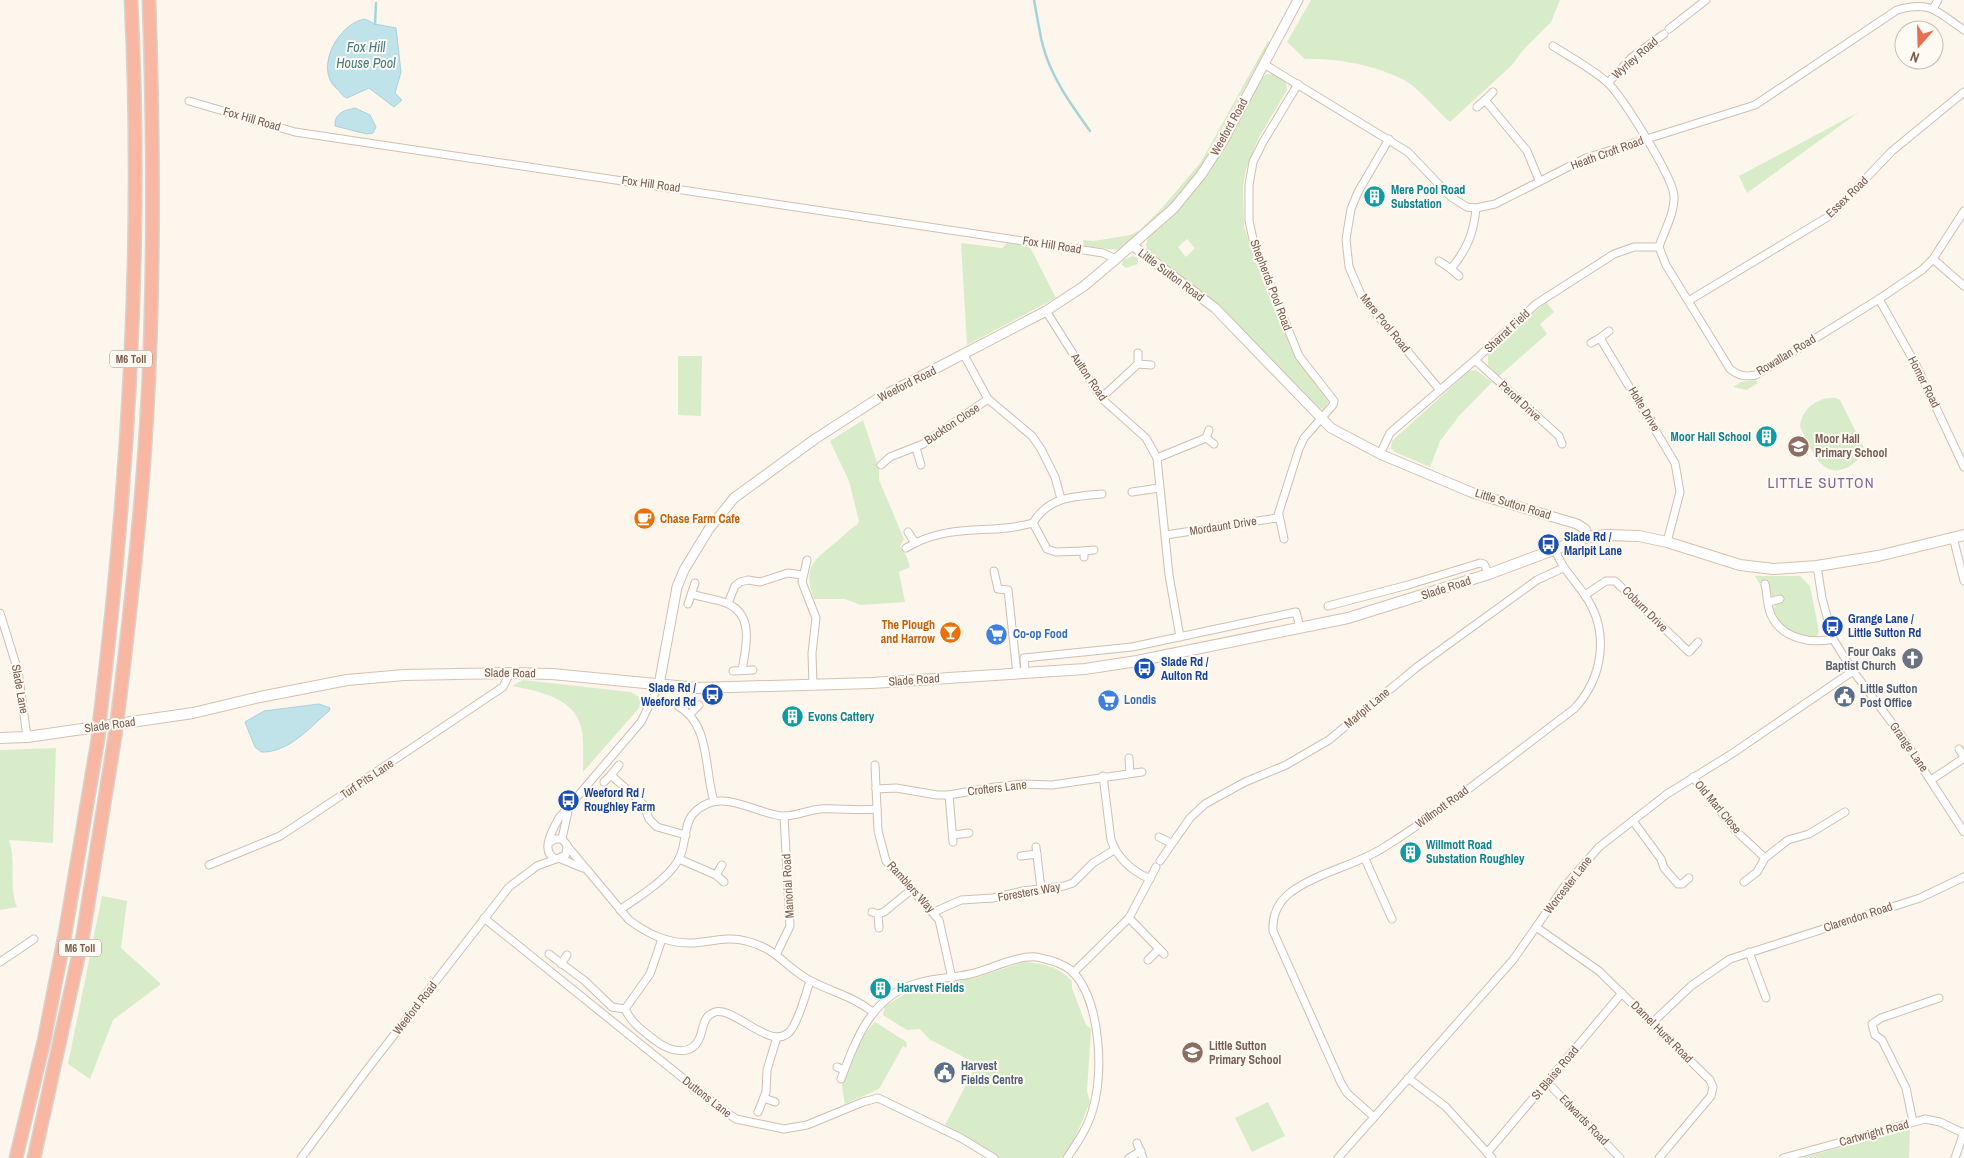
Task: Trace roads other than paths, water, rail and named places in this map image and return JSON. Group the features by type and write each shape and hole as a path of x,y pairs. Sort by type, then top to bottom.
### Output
{"highway":[{"name":"M6 Toll","path":"16,1158 44,1040 66,934 98,739 115,596 128,434 136,232 132,0"},
{"name":"M6 Toll","path":"34,1158 83,935 115,736 132,593 145,445 153,225 149,0"}],"main road":[{"path":"1588,537 1629,535 1667,542 1721,560 1756,569 1817,566 1878,556 1959,536"},
{"name":"Slade Road","path":"0,738 27,737 193,713 260,697 346,680 424,674 510,672 552,674 697,688 813,685 1085,669 1134,662 1348,618 1488,574 1588,537"}],"street":[{"name":"Weeford Road","path":"549,843 559,818 641,722 659,685 678,587 684,570 709,529 734,498 816,439 877,399 1046,311 1084,286 1174,208 1201,175 1223,141 1298,0"},
{"name":"Wyrley Road","path":"1608,83 1631,58 1706,0"},
{"path":"1933,9 1938,0"},
{"name":"Heath Croft Road","path":"1476,208 1495,204 1539,180 1586,158 1755,105 1897,10 1916,4 1933,9 1964,30"},
{"path":"1553,46 1608,83 1664,168 1674,192 1673,208 1659,247"},
{"path":"1264,64 1390,139 1408,152 1459,203 1476,208 1474,228 1468,244 1451,269"},
{"name":"Shepherds Pool Road","path":"1298,84 1254,162 1249,185 1249,222 1255,248 1298,356 1334,401 1332,408 1322,420"},
{"path":"1477,107 1493,92"},
{"name":"Essex Road","path":"1690,300 1831,215 1892,151 1964,92"},
{"path":"1485,100 1526,151 1539,180"},
{"name":"Fox Hill Road","path":"189,101 295,132 1103,252 1116,259"},
{"name":"Mere Pool Road","path":"1390,139 1358,192 1351,209 1346,239 1349,267 1362,297 1440,390"},
{"name":"Rowallan Road","path":"1659,247 1666,265 1690,300 1730,369 1737,374 1749,376 1756,375 1879,299 1922,270 1933,259 1964,211"},
{"name":"Little Sutton Road","path":"1132,245 1215,308 1322,420 1344,436 1380,454 1473,493 1577,524 1584,529 1588,537"},
{"name":"Sharrat Field","path":"1380,454 1390,433 1475,360 1536,304 1614,254 1634,247 1659,247"},
{"path":"1933,259 1964,286"},
{"path":"1439,260 1458,276"},
{"name":"Homer Road","path":"1879,299 1920,372 1964,466"},
{"name":"Aulton Road","path":"1046,311 1101,398 1140,431 1157,458 1169,575 1180,637"},
{"path":"1591,343 1609,331"},
{"name":"Holte Drive","path":"1600,338 1675,463 1680,492 1667,542"},
{"path":"1138,353 1138,364"},
{"path":"964,355 988,399 1032,436 1055,477 1061,499"},
{"name":"Perott Drive","path":"1475,360 1559,436 1562,444"},
{"path":"1101,398 1138,364 1150,365"},
{"name":"Buckton Close","path":"881,464 890,457 916,448 988,399"},
{"path":"1284,539 1279,515 1299,449 1304,438 1322,420"},
{"path":"1157,458 1206,438 1209,430"},
{"path":"1206,438 1214,444"},
{"name":"Buckton Close","path":"916,448 921,465"},
{"path":"1132,492 1159,488"},
{"path":"1033,523 1039,512 1061,499 1102,494"},
{"name":"Mordaunt Drive","path":"1166,535 1275,518 1279,515"},
{"path":"906,548 929,536 955,530 997,530 1033,523"},
{"path":"1033,523 1047,549 1056,552 1084,554 1094,550"},
{"path":"908,532 915,543"},
{"path":"1959,536 1964,582"},
{"name":"Willmott Road","path":"1374,1117 1351,1097 1341,1083 1272,931 1275,912 1280,901 1292,891 1319,876 1364,859 1398,839 1488,774 1574,709 1583,700 1597,672 1601,654 1597,622 1585,594 1563,568 1555,549"},
{"path":"807,560 802,576 804,588 816,618 812,653 813,685"},
{"path":"1328,606 1480,563 1484,564 1488,574"},
{"name":"Grange Lane","path":"1817,566 1824,608 1833,639 1853,671 1931,780 1964,832"},
{"name":"Marlpit Lane","path":"1073,972 1129,918 1171,843 1190,818 1205,804 1245,782 1286,765 1329,740 1417,667 1537,580 1563,568"},
{"path":"994,571 998,589 1008,590 1021,674"},
{"path":"728,604 735,586 740,582 748,580 760,582 788,573 802,576"},
{"name":"Coburn Drive","path":"1585,594 1606,581 1614,581 1689,652 1698,642"},
{"path":"688,604 695,583"},
{"path":"1765,584 1771,614 1775,621 1795,636 1813,642 1833,639"},
{"path":"692,594 728,604 741,616 747,628 748,641 742,670"},
{"path":"1769,602 1780,599"},
{"path":"1344,602 1348,618"},
{"path":"1021,674 1024,658 1132,648 1296,612 1300,628"},
{"name":"Slade Lane","path":"0,613 18,670 27,737"},
{"path":"1233,626 1237,641"},
{"path":"1132,648 1134,662"},
{"path":"733,671 753,670"},
{"name":"Worcester Lane","path":"1338,1158 1508,967 1564,886 1593,852 1693,777 1853,671"},
{"name":"Turf Pits Lane","path":"209,866 280,836 495,693 508,680 510,672"},
{"path":"691,713 699,704"},
{"path":"678,706 691,713 707,755 710,788 714,801"},
{"path":"1931,780 1964,758 1959,748"},
{"path":"1129,758 1130,773"},
{"path":"604,782 619,765"},
{"name":"Ramblers Way","path":"875,765 879,839 886,861 911,890 934,912 943,931 952,978"},
{"name":"Crofters Lane","path":"876,789 896,788 937,795 949,795 995,786 1023,784 1052,785 1103,776 1142,772"},
{"path":"611,775 644,805 649,819 657,827 686,835"},
{"path":"1103,776 1114,850 1128,865 1150,879"},
{"name":"Old Marl Close","path":"1693,777 1735,830 1765,858"},
{"path":"949,795 953,838 969,834"},
{"path":"620,910 653,887 679,859 693,814 703,806 714,801 732,801 784,816 820,809 859,811 877,809"},
{"name":"Weeford Road","path":"562,839 564,823 570,806"},
{"path":"1744,882 1757,872 1765,858 1788,840 1809,834 1845,812"},
{"name":"Manorial Road","path":"777,953 790,926 784,816"},
{"path":"1633,821 1662,859 1664,868 1678,884 1682,884 1689,878"},
{"path":"1159,837 1171,843"},
{"path":"583,868 550,856 547,851 549,843 555,839 562,839 583,868 604,889 620,910 640,928 662,939 692,943 726,938 745,940 777,953 810,981 850,996 872,1012"},
{"path":"559,859 566,854 568,848"},
{"name":"Foresters Way","path":"934,912 961,900 993,898 1055,888 1073,883 1093,863 1114,850"},
{"name":"Weeford Road","path":"537,866 547,851"},
{"path":"1021,856 1037,851 1041,889"},
{"name":"Weeford Road","path":"301,1158 509,887 537,866 559,859"},
{"path":"679,859 716,875 724,882"},
{"path":"1364,859 1392,919"},
{"path":"716,875 722,865"},
{"name":"Clarendon Road","path":"1652,1023 1691,986 1730,959 1920,898 1964,877"},
{"path":"879,928 875,913 884,912 911,890"},
{"name":"Duttons Lane","path":"484,918 736,1119 784,1129 807,1125 863,1102 878,1098 952,1134 994,1158"},
{"path":"1129,918 1162,952 1148,960"},
{"name":"Darnel Hurst Road","path":"1536,927 1574,952 1622,993 1710,1080 1712,1087 1711,1096 1659,1158"},
{"path":"0,962 34,939"},
{"path":"625,1008 650,974 662,939"},
{"path":"1749,952 1766,998"},
{"path":"550,954 585,981 612,1007 625,1008"},
{"path":"561,964 567,955"},
{"path":"841,1079 861,1030 872,1012 906,986 919,982 952,978 1032,957 1055,963 1073,972 1092,1011 1097,1029 1099,1061 1096,1097 1092,1112 1086,1128 1067,1158"},
{"path":"625,1008 630,1021 666,1049 676,1052 689,1048 697,1042 705,1019 714,1013 727,1012 754,1029 777,1037 789,1032 793,1027 810,981"},
{"name":"St Blaise Road","path":"1490,1156 1547,1082 1622,993"},
{"path":"1913,1122 1906,1088 1882,1040 1875,1035 1872,1024 1881,1018 1938,998"},
{"path":"758,1112 764,1098 767,1070 777,1037"},
{"path":"836,1067 844,1070"},
{"path":"1408,1078 1446,1107 1490,1156"},
{"name":"Edwards Road","path":"1547,1082 1620,1158"},
{"path":"764,1098 775,1102"},
{"name":"Cartwright Road","path":"1783,1158 1925,1119 1940,1122 1964,1132"},
{"path":"1955,1158 1964,1132"},
{"path":"1129,1158 1142,1154 1138,1143"}],"water":[{"name":"Fox Hill House Pool","path":"365,19 375,24 396,28 401,72 395,93 402,100 394,107 369,88 347,98 342,95 330,79 328,69 332,47 346,29 355,22"},
{"path":"355,108 370,115 376,127 373,133 367,134 335,126 338,115"},
{"path":"319,704 330,708 329,711 290,744 271,751 261,752 255,747 245,722 264,711"}],"waterway":[{"path":"1034,0 1043,46 1051,69 1069,101 1090,131"},
{"path":"375,24 376,3"}],"place":[{"name":"Mere Pool Road Substation","path":"1375,197"},
{"name":"Moor Hall School","path":"1767,437"},
{"name":"Moor Hall Primary School","path":"1799,446"},
{"name":"Chase Farm Cafe","path":"644,519"},
{"name":"Slade Rd / Marlpit Lane","path":"1548,544"},
{"name":"Grange Lane / Little Sutton Rd","path":"1832,626"},
{"name":"The Plough and Harrow","path":"951,632"},
{"name":"Co-op Food","path":"997,634"},
{"name":"Four Oaks Baptist Church","path":"1912,659"},
{"name":"Slade Rd / Aulton Rd","path":"1145,669"},
{"name":"Slade Rd / Weeford Rd","path":"712,695"},
{"name":"Little Sutton Post Office","path":"1844,696"},
{"name":"Londis","path":"1108,700"},
{"name":"Evons Cattery","path":"792,717"},
{"name":"Weeford Rd / Roughley Farm","path":"568,800"},
{"name":"Willmott Road Substation Roughley","path":"1410,852"},
{"name":"Harvest Fields","path":"881,988"},
{"name":"Little Sutton Primary School","path":"1193,1053"},
{"name":"Harvest Fields Centre","path":"945,1073"}],"district":[{"name":"LITTLE SUTTON","path":"1821,482"}]}
